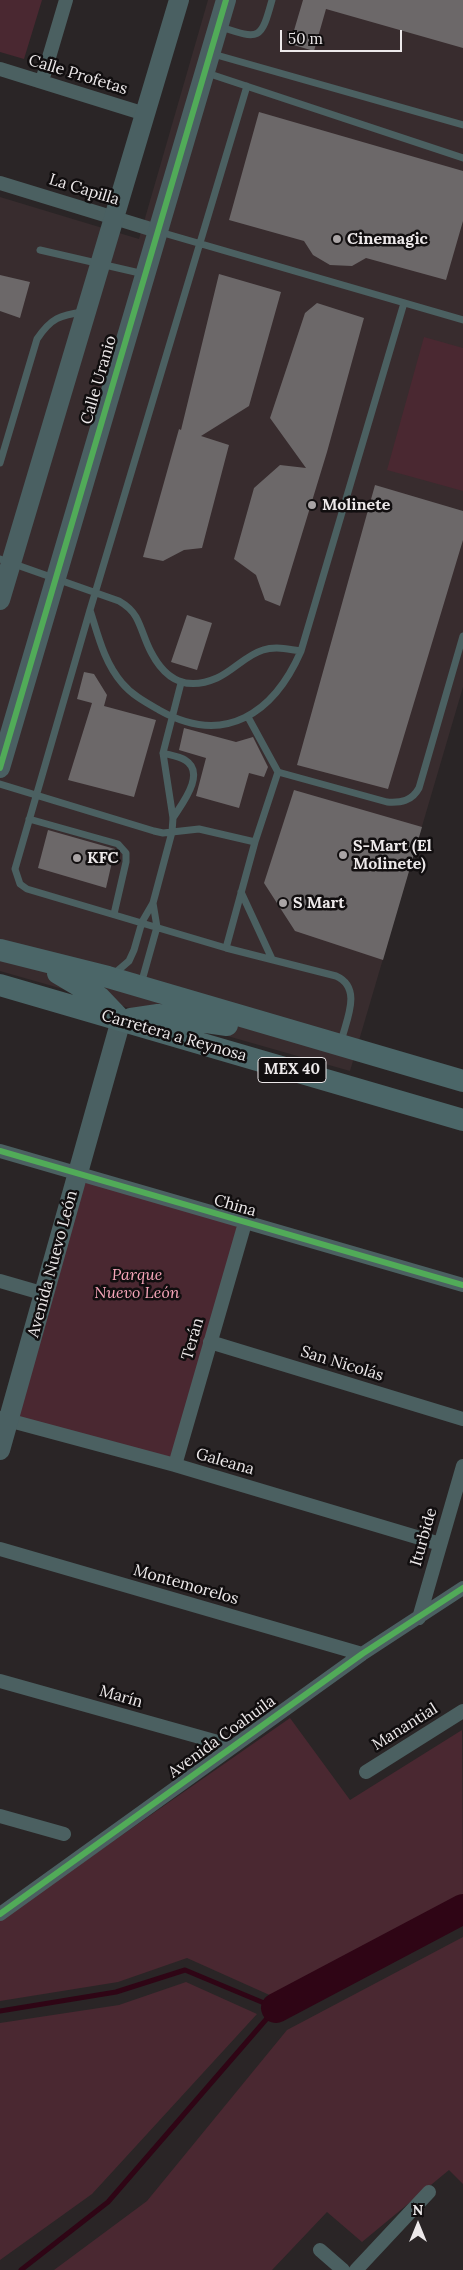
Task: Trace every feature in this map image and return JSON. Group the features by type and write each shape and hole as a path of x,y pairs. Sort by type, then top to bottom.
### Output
{"main road":[{"name":"MEX 40","path":"0,950 268,1023 463,1081"},
{"path":"32,959 100,998 121,1020 158,1015 224,1025 243,1026 268,1023"},
{"name":"Carretera a Reynosa","path":"0,985 463,1120"}],"street":[{"path":"42,81 66,0"},
{"name":"Calle Uranio","path":"0,600 5,561 86,311 179,0"},
{"name":"Calle Uranio","path":"0,768 226,0"},
{"name":"Calle Profetas","path":"0,69 145,114"},
{"name":"La Capilla","path":"0,183 157,231"},
{"name":"Avenida Nuevo León","path":"0,1450 4,1420 45,1294 121,1020"},
{"name":"China","path":"0,1151 245,1223 463,1284"},
{"name":"Terán","path":"175,1466 245,1223"},
{"path":"0,1281 45,1294"},
{"name":"San Nicolás","path":"210,1342 463,1420"},
{"name":"Galeana","path":"4,1420 175,1466 440,1544"},
{"name":"Iturbide","path":"419,1618 463,1466"},
{"name":"Montemorelos","path":"0,1549 362,1654"},
{"name":"Avenida Coahuila","path":"0,1914 362,1654 463,1588"},
{"name":"Marín","path":"0,1681 232,1746"},
{"name":"Manantial","path":"366,1772 463,1711"},
{"path":"0,1816 64,1834"},
{"path":"356,2270 429,2192"},
{"path":"320,2250 343,2270"}],"lane":[{"path":"218,26 247,36 254,35 265,25 272,0"},
{"path":"207,63 247,86 463,158"},
{"path":"207,63 463,125"},
{"path":"247,86 16,860 16,877 20,884 27,889 226,948 344,979 349,985 352,1000 340,1045"},
{"path":"157,231 463,320"},
{"path":"40,250 144,274"},
{"path":"90,610 102,650 121,683 138,698 172,717 216,725 248,717 266,705 281,689 301,651 404,303"},
{"path":"0,463 37,339 45,326 55,318 86,311"},
{"path":"5,561 119,601 129,608 136,617 151,653 170,676 181,683 207,682 220,677 263,650 280,648 301,651"},
{"path":"248,717 278,772 387,802 399,803 409,800 419,788 463,636"},
{"path":"108,978 128,961 134,950 142,922 153,903 172,832 173,818 163,753 181,683"},
{"path":"163,753 186,760 192,768 194,776 190,790 173,818"},
{"path":"226,948 255,842 278,772"},
{"path":"0,784 154,831 172,832 199,829 255,842"},
{"path":"29,819 118,844 126,853 126,862 114,914"},
{"path":"241,892 272,959"},
{"path":"140,987 157,927 153,903"}],"shaded area":[{"path":"208,0 463,0 463,687 350,1071 0,971 0,197 139,239"}],"green space":[{"path":"0,0 42,0 24,59 0,52"},
{"path":"424,337 463,348 463,491 387,470"},
{"name":"Parque Nuevo León","path":"78,1173 245,1223 175,1465 8,1421"},
{"path":"290,1718 350,1800 462,1730 463,1898 274,1997 187,1958 118,1982 0,2001 0,1920"},
{"path":"463,1937 463,2184 449,2170 362,2242 327,2212 272,2270 54,2270 147,2201 287,2030"},
{"path":"186,1982 257,2014 92,2194 0,2260 0,2023 119,2005"}],"building":[{"path":"303,0 463,0 463,48 326,9 314,51 290,44"},
{"path":"259,112 463,171 463,221 446,280 366,258 352,266 330,265 313,255 304,241 229,220"},
{"path":"219,274 281,292 249,406 201,436 229,445 202,548 184,550 163,561 143,557 179,429 181,430"},
{"path":"0,275 30,282 20,318 0,311"},
{"path":"317,303 364,318 327,452 280,606 265,600 256,575 234,559 254,488 280,465 306,468 270,418 305,313"},
{"path":"375,485 463,511 463,540 388,789 297,765"},
{"path":"187,615 212,623 197,670 171,662"},
{"path":"84,672 94,674 107,695 104,706 156,720 134,797 68,780 92,703 77,699"},
{"path":"184,728 236,742 253,737 268,767 264,777 249,773 239,808 196,796 206,758 179,750"},
{"name":"S-Mart (El Molinete)","path":"294,790 422,827 383,960 295,931 264,883"},
{"name":"KFC","path":"48,830 115,849 106,888 38,868"}],"waterway":[{"path":"276,2008 463,1909"},
{"path":"0,2011 116,1992 185,1970 276,2008 108,2202 21,2270"}],"cycle path":[{"path":"0,768 226,0"},
{"path":"0,1151 463,1285"},
{"path":"0,1914 362,1654 463,1588"}],"place":[{"name":"Cinemagic","path":"337,239"},
{"name":"Molinete","path":"312,505"},
{"name":"S-Mart (El Molinete)","path":"343,855"},
{"name":"KFC","path":"77,858"},
{"name":"S Mart","path":"283,903"}]}
